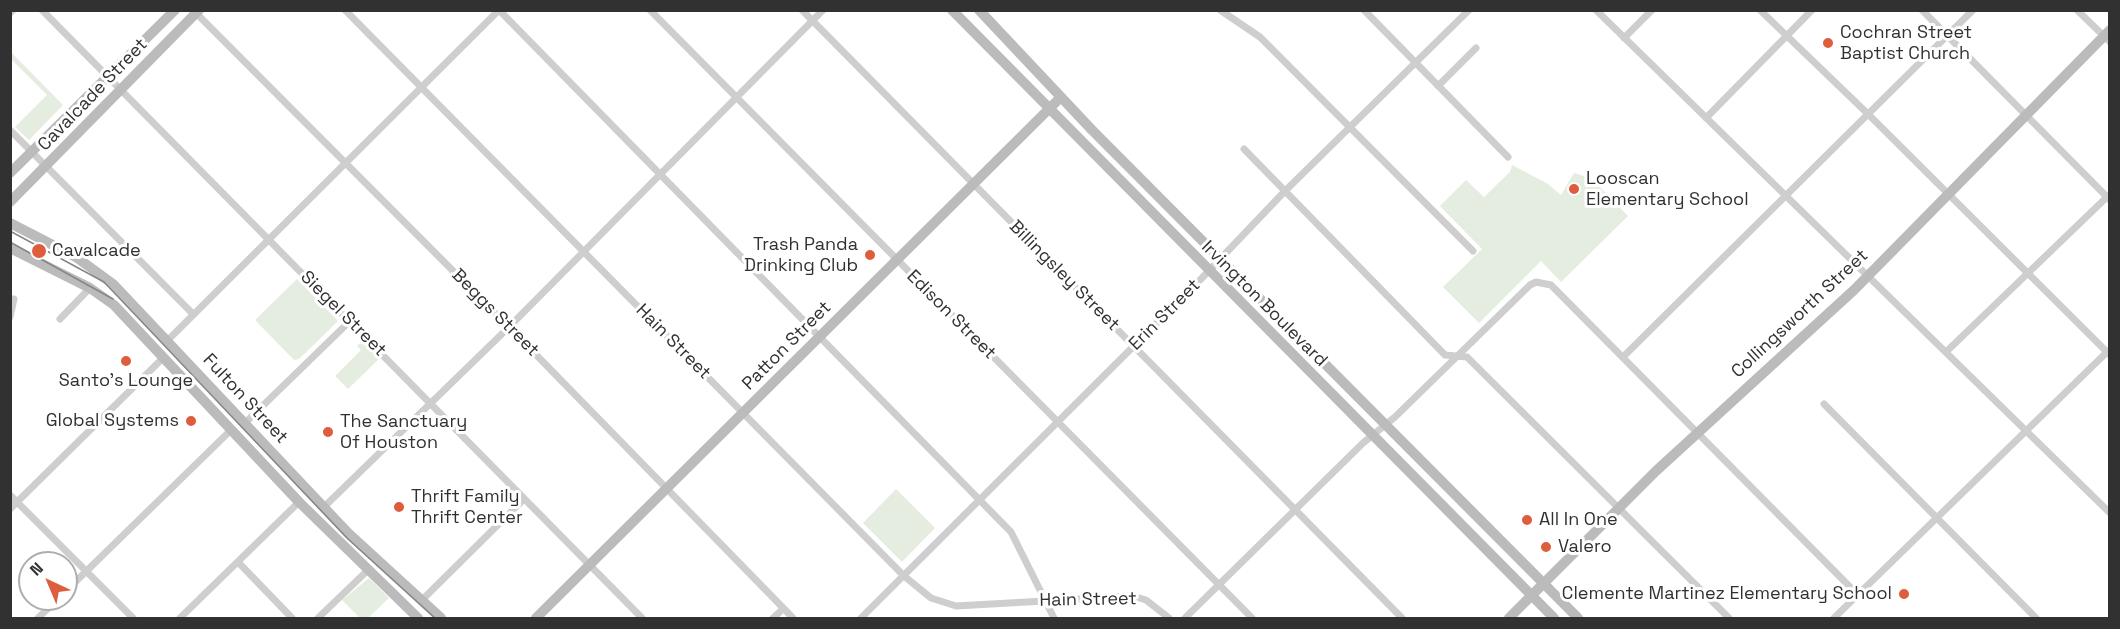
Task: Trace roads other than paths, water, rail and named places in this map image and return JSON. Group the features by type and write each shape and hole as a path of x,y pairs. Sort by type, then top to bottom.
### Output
{"main road":[{"name":"Cavalcade Street","path":"10,173 33,153 176,10"},
{"name":"Irvington Boulevard","path":"952,10 1048,110 1554,618"},
{"path":"962,21 974,10"},
{"name":"Irvington Boulevard","path":"979,10 1116,153 1578,618"},
{"name":"Cavalcade Street","path":"10,202 196,11"},
{"name":"Collingsworth Street","path":"1509,618 1697,433 1867,276 2025,114 2107,36"},
{"name":"Patton Street","path":"536,618 1061,97"},
{"path":"1103,165 1116,153"},
{"name":"Fulton Street","path":"10,223 88,265 112,284 370,554 441,618"},
{"name":"Fulton Street","path":"10,248 90,288 114,305 298,502 417,618"},
{"path":"1290,353 1302,341"},
{"path":"1466,530 1478,518"}],"street":[{"name":"Siegel Street","path":"42,10 642,618"},
{"name":"Hain Street","path":"345,10 904,576 931,598 956,606 1138,597 1169,618"},
{"path":"168,340 499,10 1017,540 1054,618"},
{"name":"Edison Street","path":"650,10 1252,618"},
{"name":"Billingsley Street","path":"802,10 1402,618"},
{"path":"325,506 509,327 823,10"},
{"path":"1220,10 1260,37 1473,251"},
{"path":"1364,10 1508,157"},
{"name":"Erin Street","path":"861,618 1058,423 1414,62 1469,10"},
{"path":"1596,10 2109,512"},
{"path":"1624,38 1652,10"},
{"path":"1760,10 2108,352 1834,618"},
{"path":"1706,118 1812,10"},
{"path":"1922,10 2108,197 1947,351"},
{"path":"1623,357 1786,198 1973,10"},
{"path":"2077,10 2107,36"},
{"name":"Beggs Street","path":"196,11 793,618"},
{"path":"1438,86 1476,48"},
{"path":"10,130 193,314"},
{"path":"1244,149 1445,355 1467,357 1730,618"},
{"path":"1187,616 1371,436 1530,285 1536,282 1551,285 1858,595"},
{"path":"60,319 90,288"},
{"path":"10,299 14,299 10,317"},
{"path":"245,423 350,321"},
{"path":"10,509 13,498 164,357"},
{"path":"1824,404 2036,618"},
{"path":"78,579 231,430"},
{"path":"13,498 133,618"},
{"path":"422,600 524,499"},
{"path":"180,618 298,502"},
{"path":"238,562 292,618"},
{"path":"318,618 367,571"},
{"path":"773,618 783,609"}],"tram line":[{"path":"10,231 104,282 348,539 435,618"},
{"path":"10,242 113,299"}],"place":[{"name":"Cochran Street Baptist Church","path":"1828,43"},
{"name":"Looscan Elementary School","path":"1574,189"},
{"name":"Cavalcade","path":"39,251"},
{"name":"Trash Panda Drinking Club","path":"870,255"},
{"name":"Santo's Lounge","path":"126,361"},
{"name":"Global Systems","path":"191,421"},
{"name":"The Sanctuary Of Houston","path":"328,432"},
{"name":"Thrift Family Thrift Center","path":"399,507"},
{"name":"All In One","path":"1527,520"},
{"name":"Valero","path":"1546,547"},
{"name":"Clemente Martinez Elementary School","path":"1904,594"}]}
